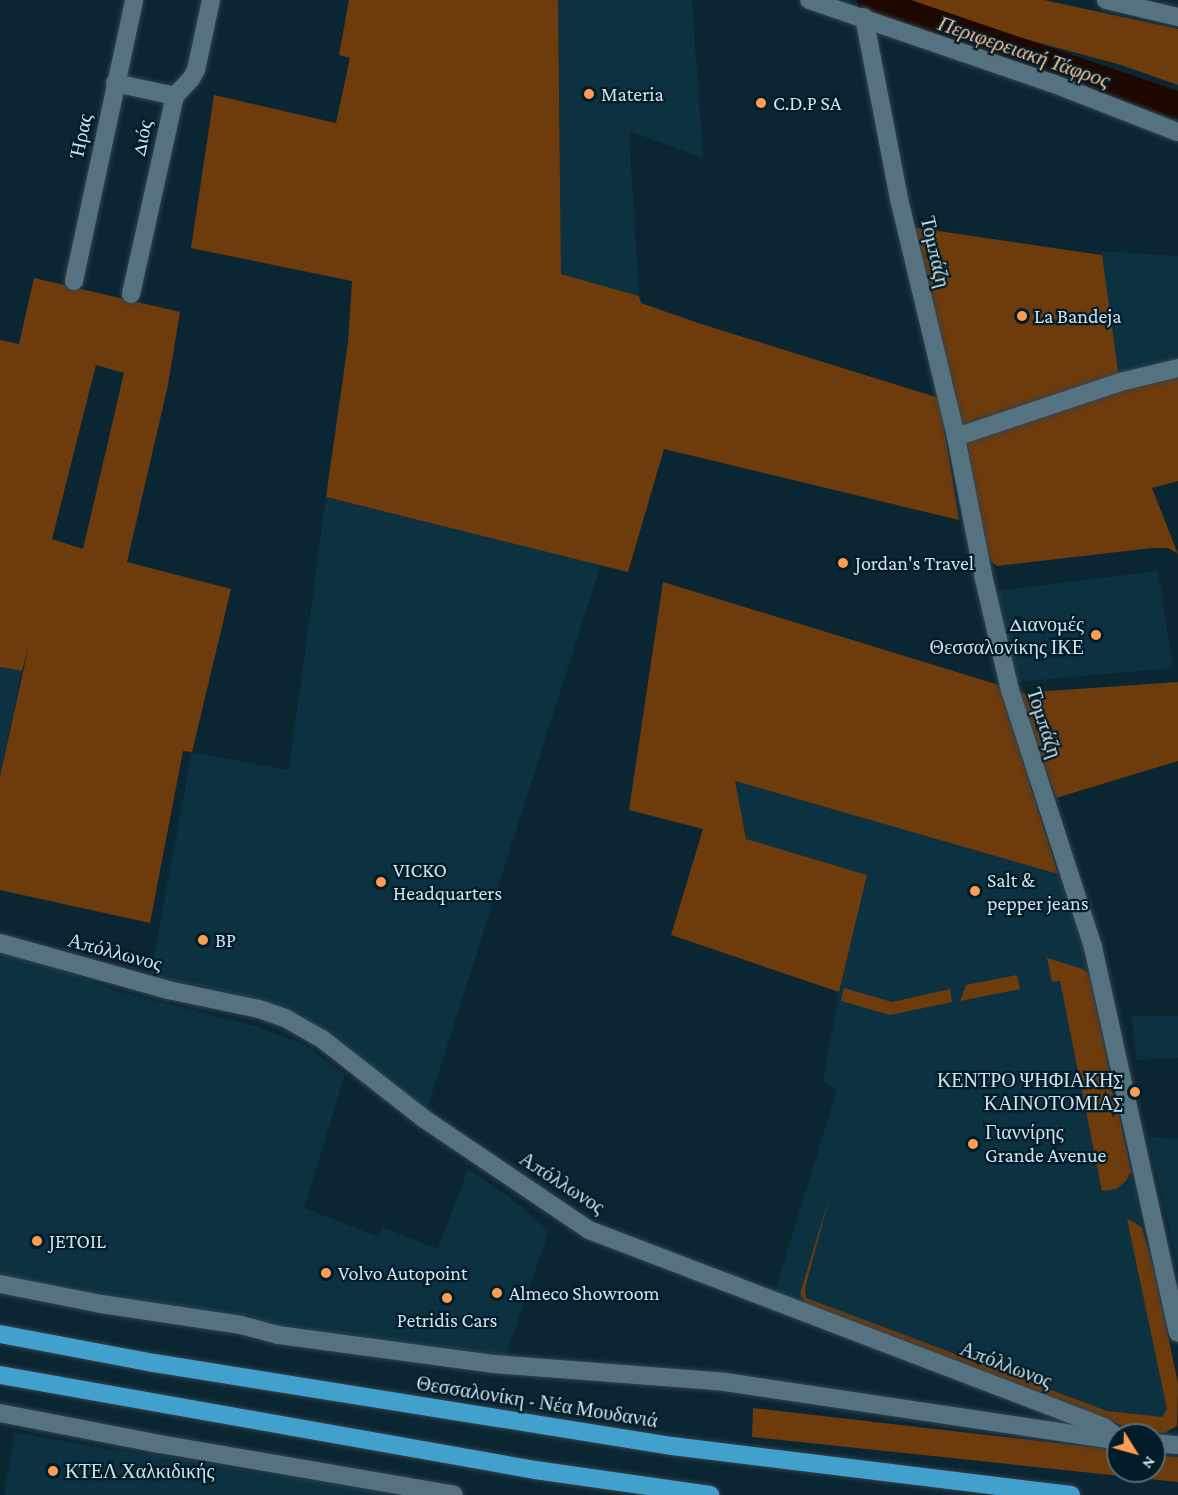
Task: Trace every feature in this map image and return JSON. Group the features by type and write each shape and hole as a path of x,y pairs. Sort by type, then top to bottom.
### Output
{"highway":[{"name":"Θεσσαλονίκη - Νέα Μουδανιά","path":"0,1334 154,1363 649,1443 858,1471 1071,1495"},
{"path":"0,1375 513,1467 710,1495"}],"street":[{"name":"Ήρας","path":"74,281 134,0"},
{"name":"Διός","path":"131,294 174,96 191,79 195,70 211,0"},
{"path":"808,0 864,17 1052,83 1178,132"},
{"path":"1106,0 1141,4 1178,17"},
{"name":"Τομπάζη","path":"864,17 899,199 956,437 983,575 1010,690 1093,947 1178,1333"},
{"path":"115,83 174,96"},
{"path":"956,437 1120,382 1178,368"},
{"name":"Απόλλωνος","path":"0,943 168,990 259,1009 285,1018 322,1039 423,1118 589,1230 1106,1429"},
{"path":"0,1284 102,1304 242,1325 279,1335 493,1364 725,1382 1106,1438"},
{"path":"0,1413 160,1444 454,1495"}],"shaded area":[{"path":"349,0 558,0 561,274 639,296 641,303 698,323 939,398 959,520 664,449 628,572 326,497 348,343 352,281 191,248 214,95 336,123 350,58 339,55"},
{"path":"558,0 692,0 703,158 629,131 639,296 561,274"},
{"path":"901,0 1044,0 1178,29 1178,85 1121,65 1018,37"},
{"name":"La Bandeja","path":"911,227 1102,255 1119,378 963,430"},
{"path":"1101,251 1178,256 1178,363 1119,378"},
{"path":"34,278 180,312 168,385 127,562 231,589 192,752 183,751 150,923 0,890 0,776 29,645 22,671 0,667 0,340 19,344","holes":["96,365 124,373 83,549 52,539"]},
{"path":"1178,374 1178,481 1152,488 1178,554 1168,548 1152,548 997,566 986,557 967,443 1128,387"},
{"name":"VICKO Headquarters","path":"326,497 601,564 427,1109 310,1024 280,1008 236,993 150,978 192,752 289,770"},
{"path":"1158,571 1173,668 1015,682 995,591"},
{"path":"663,582 999,685 1058,874 735,781 746,839 867,875 839,992 671,935 703,829 629,810"},
{"path":"0,667 22,671 0,775"},
{"path":"1178,682 1178,761 1056,798 1019,693"},
{"name":"Γιαννίρης Grande Avenue","path":"734,780 1058,874 1080,937 1113,1080 1142,1228 1153,1266 1178,1383 1177,1426 1166,1432 1166,1423 1116,1423 774,1295 837,1090 823,1082 839,992 867,875 745,839"},
{"path":"0,948 121,992 256,1026 305,1045 345,1074 304,1208 379,1237 382,1227 438,1249 468,1169 508,1196 549,1231 504,1361 456,1349 401,1346 125,1307 47,1284 0,1275"},
{"path":"1047,958 1083,969 1089,974 1131,1171 1126,1181 1116,1189 1102,1191 1060,981 1052,982"},
{"path":"1017,975 1020,989 960,1001 966,985"},
{"path":"844,988 892,1002 950,989 952,1002 890,1015 841,1001"},
{"path":"1131,1016 1178,1016 1178,1058 1137,1060"},
{"path":"1148,1137 1178,1139 1178,1267"},
{"path":"830,1195 805,1288 806,1298 1107,1411 1162,1417 1167,1409 1127,1219 1142,1228 1153,1266 1178,1383 1177,1426 1166,1432 1166,1423 1115,1423 809,1309 800,1294"},
{"path":"753,1408 1106,1449 1106,1474 752,1437"},
{"path":"15,1432 102,1448 201,1461 252,1472 404,1495 4,1495"},
{"path":"1166,1456 1178,1457 1178,1482 1166,1481"}],"waterway":[{"name":"Περιφερειακή Τάφρος","path":"870,0 1178,105"}],"place":[{"name":"Materia","path":"589,94"},
{"name":"C.D.P SA","path":"761,103"},
{"name":"La Bandeja","path":"1022,316"},
{"name":"Jordan's Travel","path":"843,563"},
{"name":"Διανομές Θεσσαλονίκης ΙΚΕ","path":"1096,635"},
{"name":"VICKO Headquarters","path":"381,882"},
{"name":"Salt & pepper jeans","path":"975,891"},
{"name":"BP","path":"203,940"},
{"name":"ΚΕΝΤΡΟ ΨΗΦΙΑΚΗΣ ΚΑΙΝΟΤΟΜΙΑΣ","path":"1135,1092"},
{"name":"Γιαννίρης Grande Avenue","path":"973,1144"},
{"name":"JETOIL","path":"37,1241"},
{"name":"Volvo Autopoint","path":"326,1273"},
{"name":"Almeco Showroom","path":"497,1293"},
{"name":"Petridis Cars","path":"447,1298"},
{"name":"ΚΤΕΛ Χαλκιδικής","path":"53,1471"}]}
